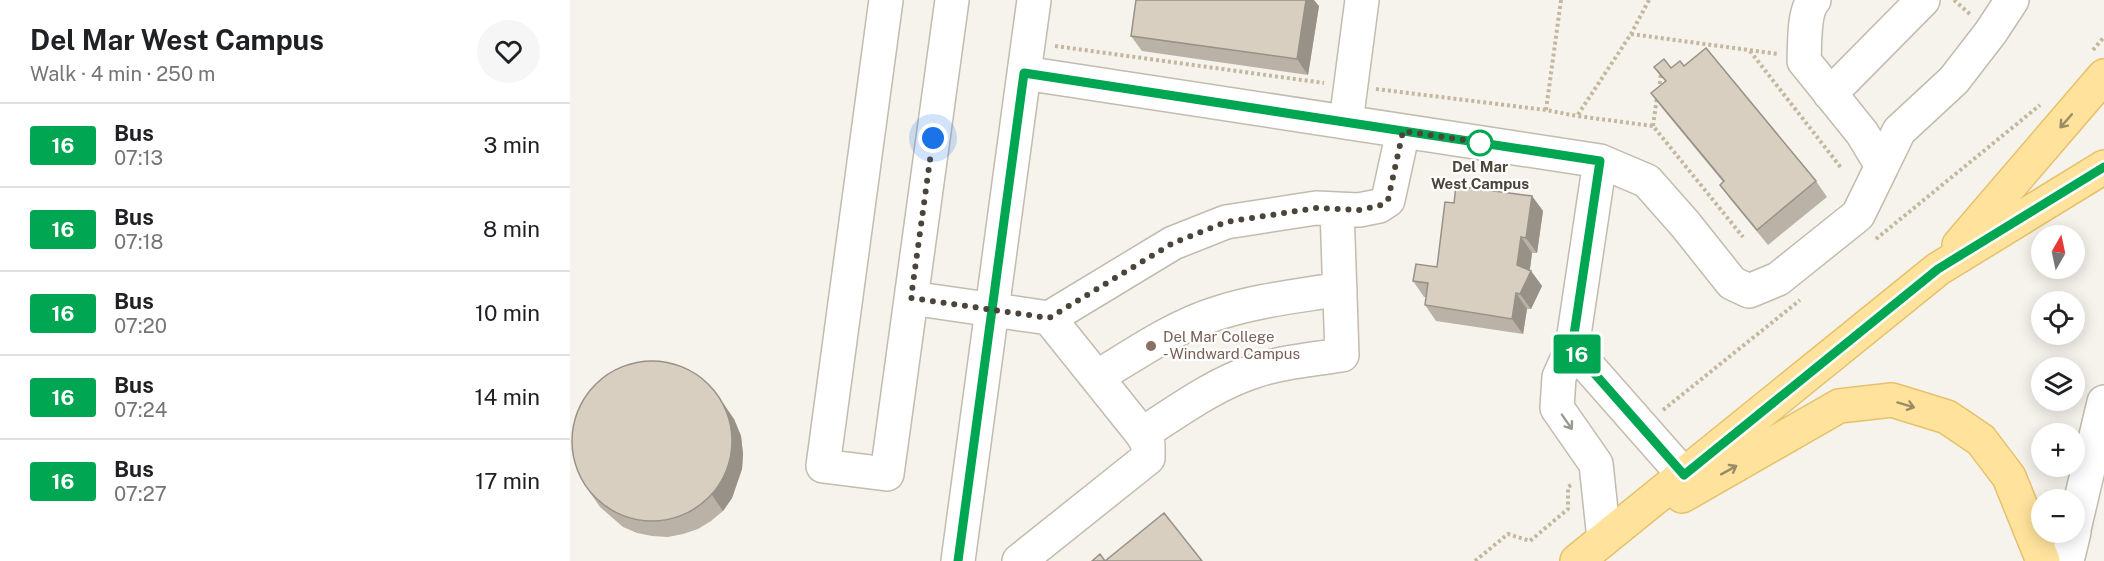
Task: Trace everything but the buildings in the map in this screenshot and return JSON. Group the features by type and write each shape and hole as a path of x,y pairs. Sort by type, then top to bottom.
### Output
{"main road":[{"path":"1938,269 2095,67"},
{"path":"1577,561 1938,269 2104,166"},
{"path":"1604,539 1839,406 1892,400 1947,417 1981,440 2009,477 2043,561"}],"street":[{"path":"886,0 823,466 887,474 952,0"},
{"path":"958,561 1034,0"},
{"path":"1346,122 1362,0"},
{"path":"1814,0 1811,3 1806,28 1804,62 1862,133 1882,166"},
{"path":"1830,94 1923,0"},
{"path":"1024,73 1600,161 1647,181 1732,283 1749,291 1778,279 1858,215 1899,131 1954,80 2012,0"},
{"path":"911,298 1049,318 1173,243 1226,222 1316,208 1379,206 1388,200 1403,131"},
{"path":"1600,161 1572,348 1559,377 1557,408 1596,464 1604,539"},
{"path":"1142,434 1206,393 1255,371 1342,355 1337,209"},
{"path":"1097,377 1167,335 1216,313 1262,301 1340,289"},
{"path":"1019,561 1148,458 1148,444 1142,434 1049,318"},
{"path":"1572,348 1684,475"},
{"path":"2084,489 2104,402"},
{"path":"2067,561 2071,543"}],"path":[{"path":"1546,110 1561,0"},
{"path":"1577,116 1631,34 1649,0"},
{"path":"1631,34 1785,56"},
{"path":"2095,67 2104,37"},
{"path":"1052,46 1653,126 1743,237"},
{"path":"1750,51 1842,169"},
{"path":"1653,126 1662,69"},
{"path":"1873,241 2048,97"},
{"path":"1641,428 1808,293"},
{"path":"1475,561 1508,534 1530,541 1568,509 1568,487 1596,464"}],"bus line":[{"name":"16","path":"958,561 1024,73 1600,161 1572,348 1684,475 1938,269 2104,167"}],"place":[{"name":"Del Mar West Campus","path":"1480,143"},
{"name":"Del Mar College - Windward Campus","path":"1151,346"}],"route":[{"path":"933,138 911,298 1049,318 1173,243 1226,222 1316,208 1359,210 1379,206 1388,200 1403,131 1491,144 1480,143"}]}
